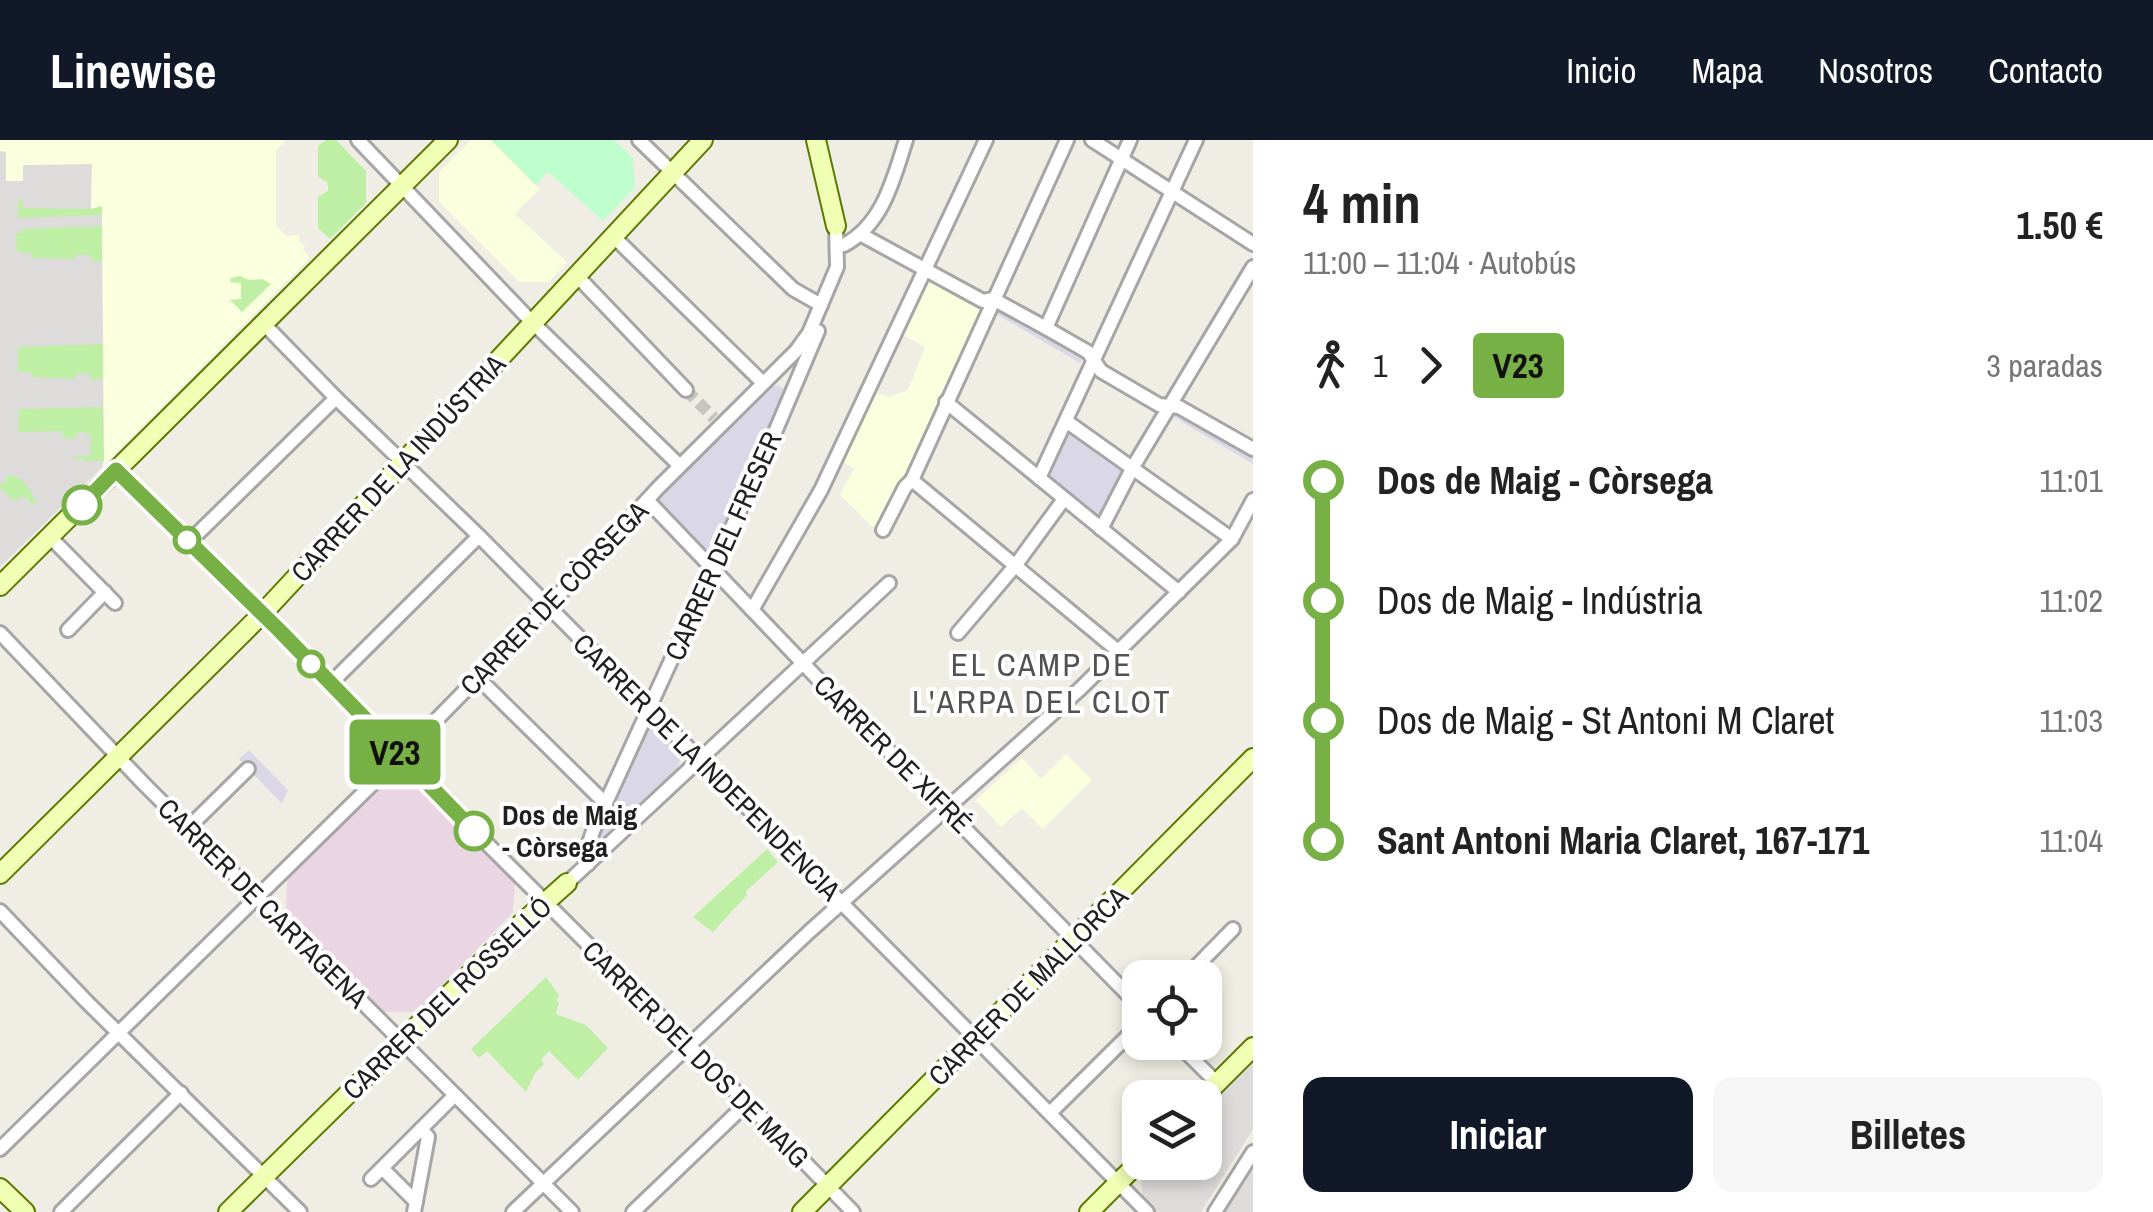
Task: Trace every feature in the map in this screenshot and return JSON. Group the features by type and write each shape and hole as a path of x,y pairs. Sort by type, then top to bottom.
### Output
{"main road":[{"path":"0,586 448,140"},
{"name":"CARRER DE LA INDÚSTRIA","path":"0,874 262,614 703,140"},
{"path":"816,140 836,226"},
{"name":"CARRER DE MALLORCA","path":"802,1212 1253,758"},
{"name":"CARRER DEL ROSSELLÓ","path":"228,1212 567,883"},
{"path":"1219,1080 1253,1047"},
{"path":"1089,1212 1122,1179"},
{"path":"0,1188 25,1212"}],"street":[{"path":"358,140 534,323 680,466"},
{"path":"638,140 793,289 821,305"},
{"path":"865,238 888,194 906,140"},
{"path":"752,610 820,490 986,140"},
{"path":"883,530 912,480 1067,140"},
{"path":"1092,140 1253,244"},
{"path":"1046,328 1130,140"},
{"path":"1039,478 1196,140"},
{"path":"836,226 844,244 865,238 984,301 993,300 1088,352 1101,371 1159,405 1179,407 1253,449"},
{"name":"CARRER DE CÒRSEGA","path":"0,1149 478,678 718,422 804,340 837,267 836,226"},
{"path":"614,237 766,380 778,377 793,391"},
{"name":"CARRER DEL FRESER","path":"588,864 589,843 843,275 844,244"},
{"path":"1101,529 1133,467 1253,267"},
{"path":"578,276 686,390"},
{"name":"CARRER DE LA INDEPENDÈNCIA","path":"264,324 1147,1212"},
{"path":"189,542 336,398"},
{"path":"946,402 1178,592"},
{"path":"1066,420 1232,539"},
{"name":"CARRER DEL DOS DE MAIG","path":"116,470 853,1212"},
{"path":"912,480 1118,651"},
{"path":"958,632 1015,566 1064,498"},
{"name":"CARRER DE XIFRÉ","path":"647,500 1122,988"},
{"path":"512,1212 841,903 1118,651 1232,539 1248,521 1253,500"},
{"path":"50,536 116,603"},
{"path":"330,684 479,536"},
{"name":"CARRER DEL ROSSELLÓ","path":"567,883 888,583"},
{"path":"68,630 105,592"},
{"name":"CARRER DE CARTAGENA","path":"0,633 118,758 572,1212"},
{"path":"478,678 606,804"},
{"path":"188,828 248,769"},
{"path":"0,911 300,1212"},
{"path":"1203,960 1234,929"},
{"path":"1050,1113 1122,1042"},
{"path":"1194,1060 1213,1080"},
{"path":"61,1212 181,1093"},
{"path":"370,1179 454,1095"},
{"path":"633,1212 747,1103"},
{"path":"415,1207 428,1138 421,1129"},
{"path":"1215,1212 1253,1152"},
{"path":"382,1168 415,1207"}],"shaded area":[{"path":"0,140 286,140 276,150 276,225 286,236 299,235 310,258 102,467 102,207 91,209 92,164 23,165 23,181 6,181 6,152 0,151"},
{"path":"471,140 491,140 539,189 515,214 567,262 549,282 519,282 439,202 439,172"},
{"path":"0,151 6,151 6,181 23,165 92,164 91,208 102,206 104,461 0,567"},
{"path":"928,278 981,307 880,529 875,529 840,495 854,468 840,460 875,392 889,397 908,390 925,347 903,335"},
{"path":"998,303 1085,353 1080,363 993,312"},
{"path":"778,385 785,398 714,553 703,553 657,503 658,499 770,387"},
{"path":"1179,409 1253,453 1253,464 1174,417"},
{"path":"1068,427 1128,470 1098,520 1044,477"},
{"path":"651,725 680,750 677,771 595,843 627,768"},
{"path":"249,750 288,790 282,804 239,759"},
{"path":"1066,754 1092,780 1043,829 1022,808 1001,827 976,800 1022,758 1041,779"},
{"path":"387,783 418,783 515,880 513,912 417,1012 383,1012 286,915 287,879"},
{"path":"1253,1060 1253,1129 1222,1178 1222,1091"},
{"path":"1253,1163 1253,1212 1224,1212"},
{"path":"1141,1180 1221,1180 1201,1212 1157,1212 1143,1198"}],"green space":[{"path":"326,140 336,140 366,171 366,203 330,239 318,228 318,197 328,191 328,183 318,177 318,146"},
{"path":"491,140 614,140 633,158 635,188 603,221 548,172 536,185"},
{"path":"18,200 22,200 23,208 102,206 102,215 18,218"},
{"path":"102,226 102,260 91,262 91,256 80,254 75,259 33,258 31,253 17,252 16,233 23,229"},
{"path":"240,276 271,284 242,312 230,300 241,299 241,283 230,282"},
{"path":"103,344 103,378 91,381 85,373 75,375 75,379 33,377 30,372 18,372 18,347"},
{"path":"103,407 104,461 75,459 90,456 91,435 85,431 76,434 76,439 63,438 62,431 18,432 19,409"},
{"path":"8,475 23,481 37,503 31,504 22,496 14,501 0,487"},
{"path":"767,849 778,862 746,891 747,895 713,932 693,917"},
{"path":"546,977 559,995 556,1014 586,1025 608,1048 578,1080 549,1051 526,1092 487,1051 479,1058 471,1049"}],"tunnel":[{"path":"686,390 714,418"}],"bus line":[{"name":"V23","path":"82,505 116,470 280,631 474,831"}],"place":[{"name":"Dos de Maig - Còrsega","path":"474,831"}],"district":[{"name":"EL CAMP DE L'ARPA DEL CLOT","path":"1042,684"}]}
